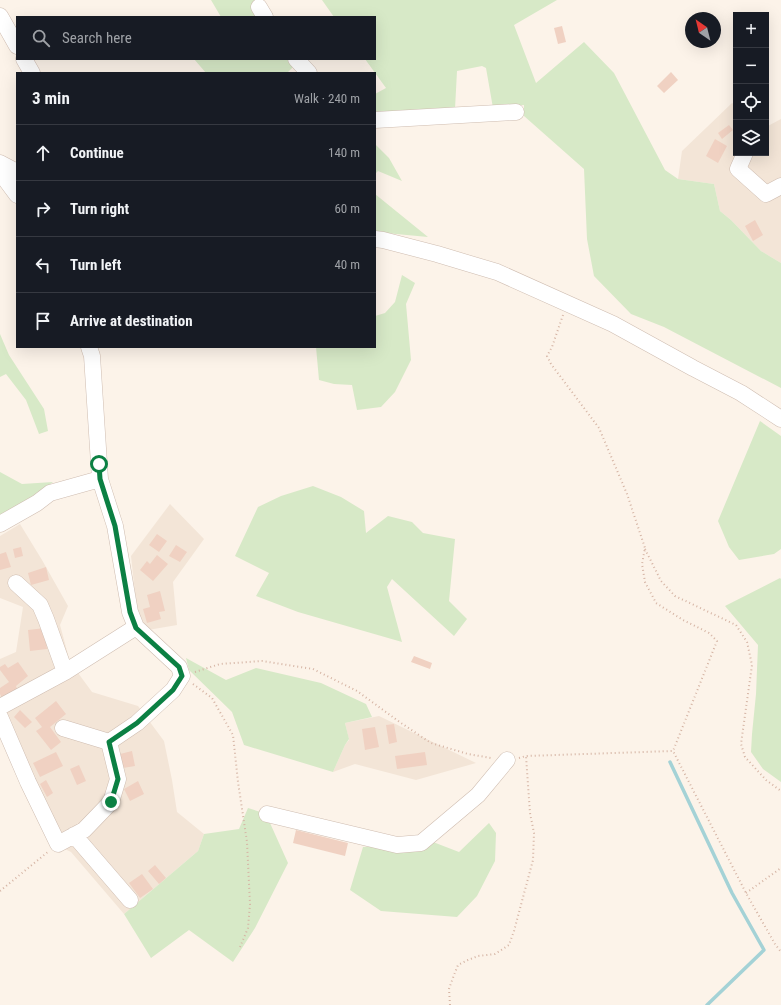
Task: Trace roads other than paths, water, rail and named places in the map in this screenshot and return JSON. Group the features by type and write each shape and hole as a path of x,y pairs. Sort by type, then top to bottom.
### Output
{"street":[{"path":"0,16 16,44"},
{"path":"25,60 31,72"},
{"path":"297,60 308,72"},
{"path":"376,120 516,112"},
{"path":"744,156 738,169 766,194 781,186"},
{"path":"0,163 16,171"},
{"path":"0,172 16,194"},
{"path":"376,239 437,254 497,272 614,324 693,368 741,392 781,419"},
{"path":"89,348 92,356 100,479 115,526 130,612 136,628 179,667 182,676 173,690 137,723 109,742"},
{"path":"0,524 50,493 100,479"},
{"path":"16,583 40,605 65,672"},
{"path":"0,707 65,672 136,628"},
{"path":"0,718 28,782 58,844 84,830 111,802 118,779 109,742"},
{"path":"63,728 109,742"},
{"path":"267,814 397,845 421,843 478,795 507,760"},
{"path":"74,835 130,900"}],"waterway":[{"path":"670,762 732,893 764,950 707,1005"}]}
